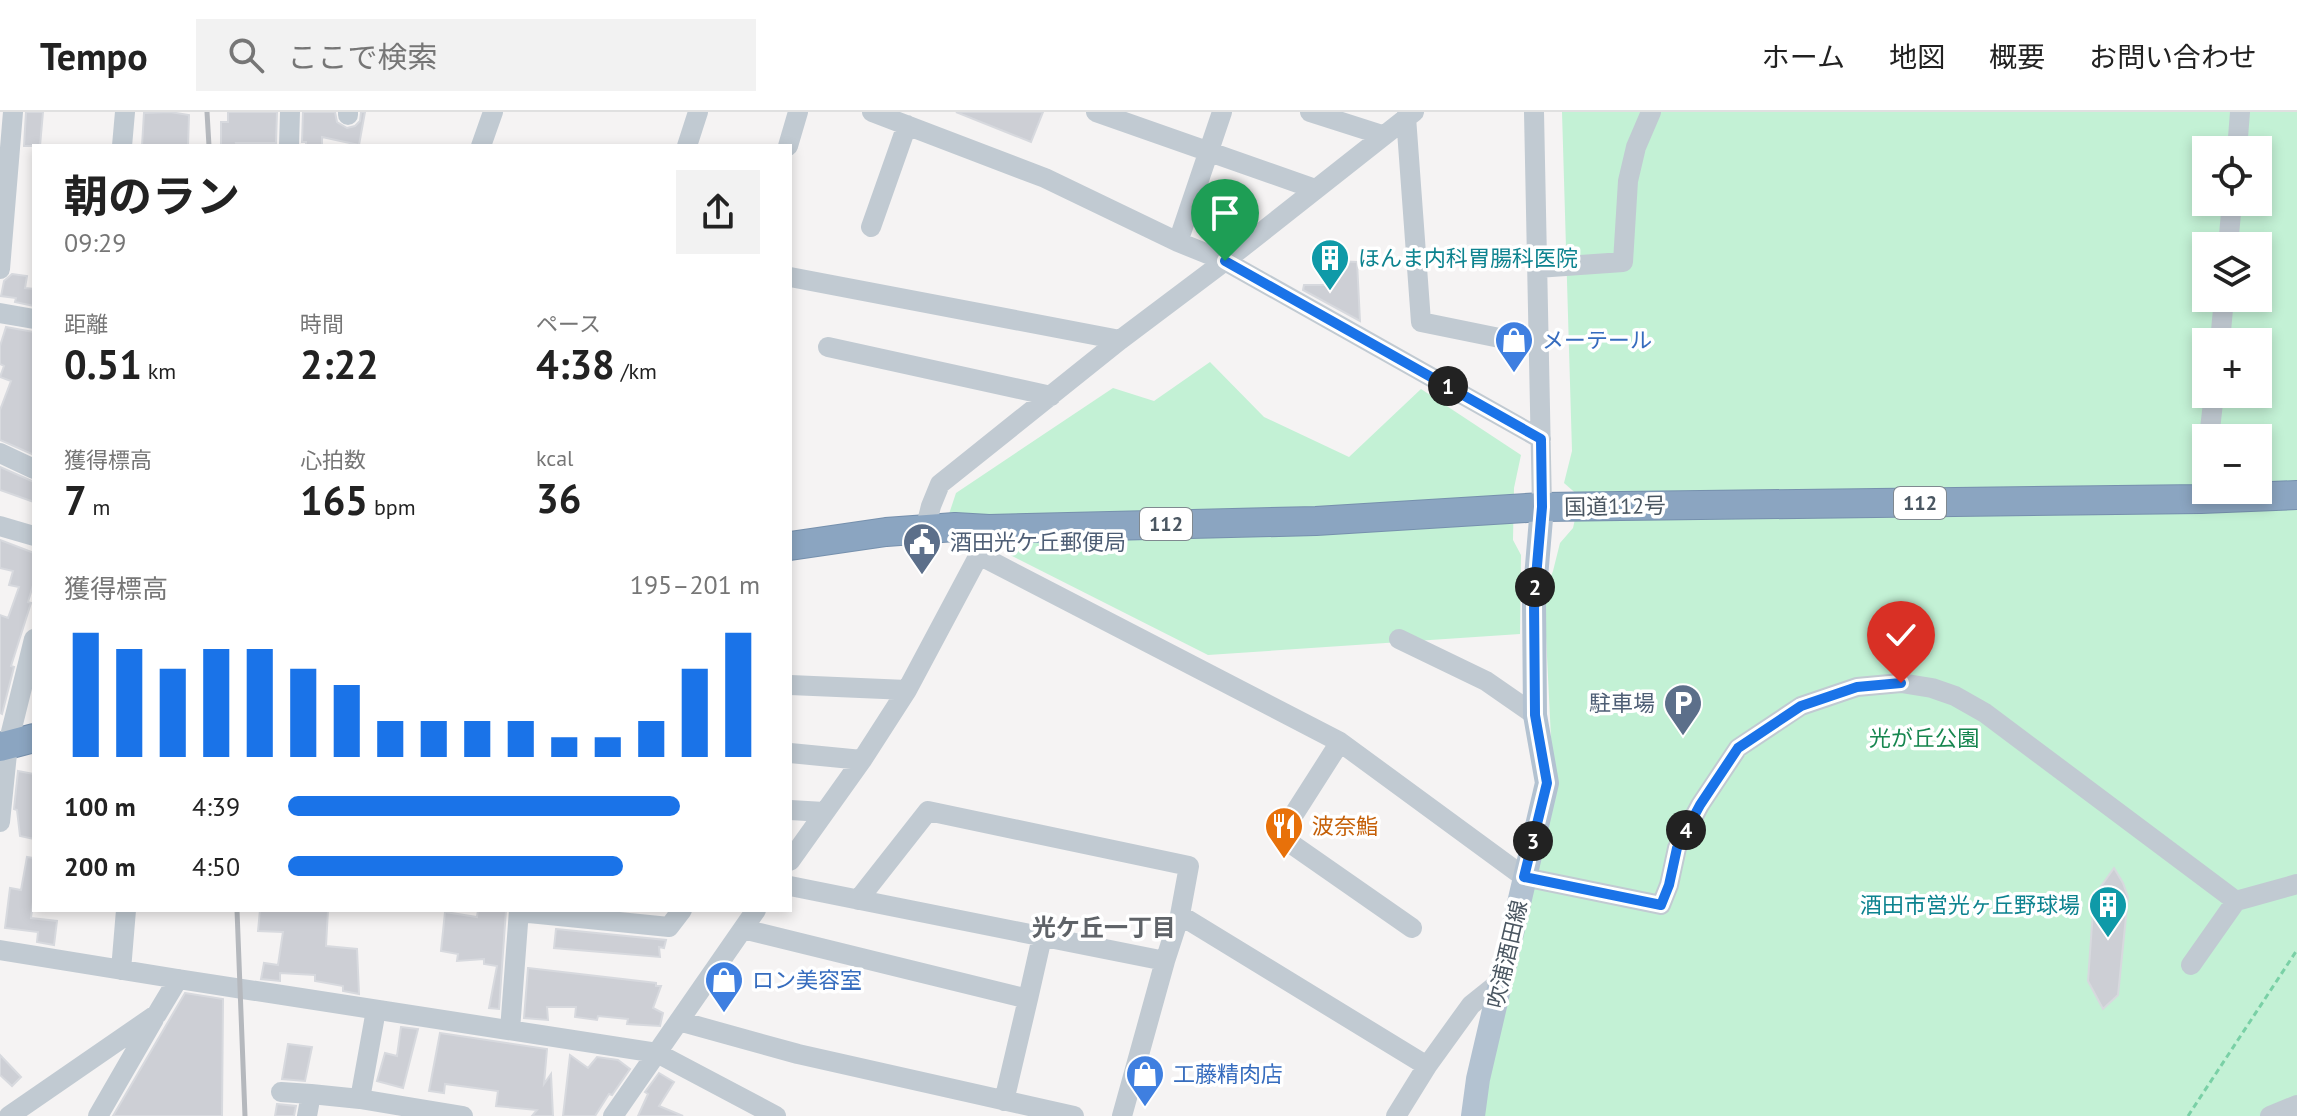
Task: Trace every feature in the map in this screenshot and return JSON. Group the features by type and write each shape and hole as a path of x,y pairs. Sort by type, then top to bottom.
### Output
{"highway":[{"name":"国道112号","path":"2272,496 2297,495"},
{"name":"国道112号","path":"792,546 886,532 955,527 989,529 1316,521 1542,507 2192,499"}],"main road":[{"name":"吹浦酒田線","path":"1473,1116 1478,1079 1547,783 1535,715 1534,601 1542,507"}],"street":[{"path":"0,269 4,162 13,112"},
{"path":"122,144 125,112"},
{"path":"289,144 290,112"},
{"path":"482,144 493,112"},
{"path":"688,144 698,112"},
{"path":"789,144 798,112"},
{"path":"872,112 1045,178 1178,242 1225,261 1541,439"},
{"path":"1096,112 1315,189"},
{"path":"1178,242 1222,112"},
{"path":"1310,112 1382,135"},
{"path":"1534,112 1542,507"},
{"path":"1537,268 1623,262 1628,181 1636,147 1651,112"},
{"path":"2238,136 2240,112"},
{"path":"925,530 940,484 1410,115"},
{"path":"1410,115 1421,322 1539,346"},
{"path":"871,227 907,125"},
{"path":"792,277 1120,340"},
{"path":"1,314 32,319"},
{"path":"828,347 1051,396"},
{"path":"0,453 32,468"},
{"path":"0,526 32,535"},
{"path":"792,858 907,690 979,555 989,529"},
{"path":"979,555 1340,742 1524,877 1661,905 1677,848 1700,805 1738,748 1801,706 1857,687 1901,683 1955,696 1985,713 2236,901"},
{"path":"1399,639 1486,681 1535,715"},
{"path":"0,822 32,649"},
{"path":"792,685 907,690"},
{"path":"1340,742 1280,836 1412,928"},
{"path":"792,753 862,760"},
{"path":"792,810 824,812"},
{"path":"858,900 928,811 1189,866 1180,915 1122,1116"},
{"path":"2191,965 2236,901 2297,884"},
{"path":"792,886 1165,961"},
{"path":"121,970 126,912"},
{"path":"510,1030 519,912"},
{"path":"528,912 669,927 680,912"},
{"path":"613,1116 755,912"},
{"path":"1180,915 1427,1066"},
{"path":"743,929 1028,999"},
{"path":"1004,1101 1042,937"},
{"path":"0,950 657,1053 776,1116"},
{"path":"99,1116 178,979"},
{"path":"1396,1116 1471,1005 1501,981"},
{"path":"360,1099 376,1010"},
{"path":"9,1116 157,1014"},
{"path":"679,1021 798,1054 1074,1116"},
{"path":"281,1092 360,1099 463,1116"},
{"path":"307,1116 311,1094"},
{"path":"2270,1116 2297,1105"}],"path":[{"path":"2188,1116 2297,950"}],"green space":[{"name":"光が丘公園","path":"1562,112 2297,112 2297,1116 1477,1116 1553,779 1544,595 1560,543 1573,528 1580,497 1564,483 1572,451"},
{"path":"1210,362 1264,417 1349,457 1421,389 1521,455 1514,488 1513,540 1521,555 1520,634 1208,655 1006,553 1011,514 949,514 956,493 1113,388 1154,401"}],"building":[{"path":"26,112 43,112 40,144 24,146"},
{"path":"228,112 277,112 276,143 221,144 221,122 228,122"},
{"path":"303,112 335,112 337,122 347,128 355,126 360,121 361,112 365,112 359,144 322,137 322,144 302,142"},
{"path":"956,112 1043,112 1031,142"},
{"path":"144,113 189,115 188,144 142,144"},
{"name":"ほんま内科胃腸科医院","path":"1335,261 1357,262 1360,321 1303,290 1304,285 1331,285"},
{"path":"12,274 27,276 25,288 32,289 32,306 15,302 16,298 1,296 4,281"},
{"path":"6,327 32,332 32,454 0,440 0,410 11,381 0,377 4,366 0,364 0,346"},
{"path":"0,467 32,481 32,501 0,490"},
{"path":"0,540 32,552 32,589 28,602 31,603 11,666 14,667 2,714 0,615 8,618 19,587 9,585 13,571 0,568"},
{"path":"18,771 32,774 32,839 20,836 17,810 14,809"},
{"path":"27,857 32,858 31,918 57,921 54,945 37,942 38,932 5,928 10,888 21,890"},
{"name":"酒田市営光ヶ丘野球場","path":"2114,868 2128,897 2118,995 2103,1009 2088,981 2094,896"},
{"path":"260,912 328,912 326,946 357,949 359,994 343,991 343,986 315,981 315,975 280,973 280,981 261,979 264,963 278,965 283,932 258,931"},
{"path":"445,912 477,917 478,912 506,912 499,1009 489,1008 497,966 484,964 484,959 457,961 458,954 441,951"},
{"path":"556,929 666,940 664,948 659,947 660,957 554,948"},
{"path":"528,968 656,983 656,986 661,986 653,1008 663,1013 660,1026 627,1024 628,1019 575,1017 576,1007 547,1007 548,1020 524,1018"},
{"path":"185,993 223,999 222,1116 113,1116"},
{"path":"401,1027 418,1029 403,1088 377,1081 385,1053 397,1056"},
{"path":"440,1033 547,1049 544,1084 551,1074 553,1116 532,1116 537,1110 496,1106 498,1091 445,1084 444,1093 429,1091"},
{"path":"288,1044 312,1047 305,1081 282,1079"},
{"path":"0,1055 21,1077 12,1086 0,1075"},
{"path":"570,1055 588,1068 597,1057 618,1060 630,1069 595,1116 563,1116"},
{"path":"659,1073 674,1082 659,1106 683,1116 638,1116 648,1094 645,1092"},
{"path":"277,1104 296,1106 294,1116 275,1116"}],"railway":[{"path":"207,112 209,144"},
{"path":"237,912 245,1116"}],"place":[{"name":"ほんま内科胃腸科医院","path":"1330,292"},
{"name":"メーテール","path":"1514,374"},
{"name":"酒田光ケ丘郵便局","path":"922,576"},
{"name":"駐車場","path":"1683,737"},
{"name":"波奈鮨","path":"1284,860"},
{"name":"酒田市営光ヶ丘野球場","path":"2108,939"},
{"name":"ロン美容室","path":"724,1014"},
{"name":"工藤精肉店","path":"1145,1108"}],"district":[{"name":"光ケ丘一丁目","path":"1104,928"}],"route":[{"path":"1225,261 1541,439 1542,507 1534,601 1535,715 1547,783 1524,877 1661,905 1677,848 1700,805 1738,748 1801,706 1857,687 1901,683"}]}
